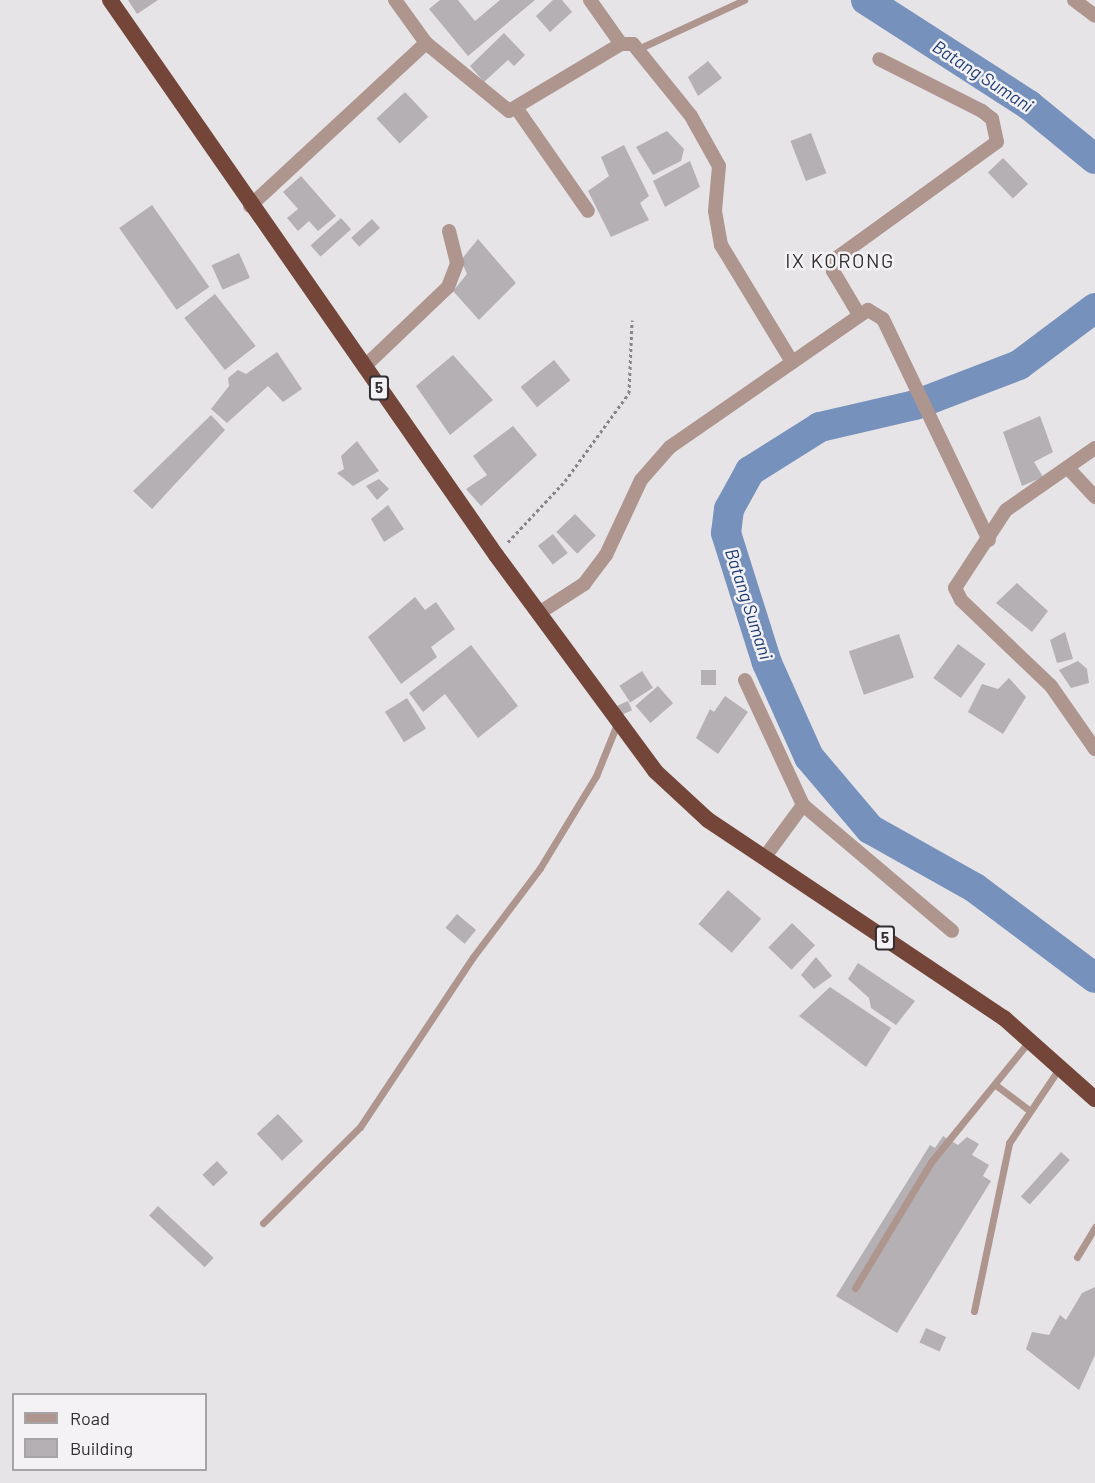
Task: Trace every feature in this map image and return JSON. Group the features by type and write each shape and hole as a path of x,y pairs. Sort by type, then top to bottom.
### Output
{"highway":[{"name":"5","path":"110,0 250,206 496,555 617,724 655,771 669,785 764,858 1030,1040 1095,1099"}],"street":[{"path":"395,0 426,43 501,109 518,109 621,44"},
{"path":"590,0 621,44 638,49 691,116 719,166 715,211 721,245 792,362"},
{"path":"1074,0 1095,16"},
{"path":"250,206 426,43"},
{"path":"858,313 833,271 838,257 997,142 992,119 982,111 879,59"},
{"path":"518,109 588,211"},
{"path":"364,366 448,287 457,263 449,231"},
{"path":"538,613 584,584 606,555 640,480 670,447 858,313 868,310 883,319 913,377 989,540"},
{"path":"1095,448 1006,510 989,540 957,582 956,594 1051,686 1095,749"},
{"path":"1068,468 1095,497"},
{"path":"745,680 803,805 952,930"},
{"path":"764,858 803,805"}],"lane":[{"path":"638,49 744,0"},
{"path":"263,1223 360,1127 473,957 540,868 596,776 617,724"},
{"path":"855,1288 931,1162 997,1086 1030,1040"},
{"path":"974,1311 1002,1170 1028,1109 1060,1067"},
{"path":"997,1086 1028,1109"},
{"path":"1077,1257 1095,1227"}],"path":[{"path":"496,555 565,481 629,393 632,320"}],"building":[{"path":"128,0 158,0 137,14"},
{"path":"440,0 458,0 475,21 500,0 535,0 468,56 429,9"},
{"path":"553,0 562,0 572,12 550,32 536,16"},
{"path":"504,33 525,55 514,66 508,60 484,82 470,66"},
{"path":"708,61 722,78 698,96 688,77"},
{"path":"405,92 428,117 400,143 376,119"},
{"path":"667,131 684,149 681,161 653,175 636,147"},
{"path":"811,133 826,173 806,181 790,141"},
{"path":"624,145 649,196 640,203 649,220 611,237 588,191 609,176 601,157"},
{"path":"1003,158 1028,184 1013,198 988,173"},
{"path":"690,161 700,187 665,207 653,181"},
{"path":"301,176 336,216 318,231 309,221 298,231 287,218 298,209 283,192"},
{"path":"152,205 209,287 177,310 119,228"},
{"path":"341,218 351,229 321,257 311,245"},
{"path":"372,219 380,228 359,247 351,238"},
{"path":"478,239 516,283 479,320 453,291 467,274 461,260"},
{"path":"239,253 250,278 223,290 212,265"},
{"path":"215,294 256,346 225,370 184,318"},
{"path":"277,352 302,389 283,402 268,386 227,423 211,409 229,386 228,378 238,370 246,374"},
{"path":"453,355 493,400 450,435 416,386"},
{"path":"554,360 570,380 537,407 521,387"},
{"path":"211,415 225,430 152,509 133,491"},
{"path":"1040,416 1053,452 1034,462 1043,477 1022,486 1003,432"},
{"path":"513,426 537,455 481,506 466,489 487,475 473,456"},
{"path":"357,441 379,471 353,486 337,473 344,469 341,456"},
{"path":"379,479 389,489 377,500 366,486"},
{"path":"388,505 404,529 384,542 371,519"},
{"path":"575,514 596,536 577,554 556,532"},
{"path":"553,534 568,553 553,565 538,546"},
{"path":"1017,583 1048,611 1032,632 996,603"},
{"path":"415,597 425,610 436,602 455,629 431,647 437,657 401,684 368,637"},
{"path":"1065,632 1073,659 1057,663 1050,640"},
{"path":"899,634 914,677 864,695 849,651"},
{"path":"958,644 986,664 961,698 933,678"},
{"path":"471,645 518,706 478,738 445,694 423,712 409,693"},
{"path":"1078,661 1087,669 1089,683 1071,688 1059,670"},
{"path":"701,670 716,670 716,685 701,685"},
{"path":"642,671 653,688 630,702 619,686"},
{"path":"1009,678 1026,697 1003,734 968,712 982,684 998,689"},
{"path":"658,686 673,703 650,723 635,706"},
{"path":"725,696 748,712 718,754 696,738 710,709 714,712"},
{"path":"407,698 426,729 404,742 385,712"},
{"path":"628,701 632,710 620,715 616,706"},
{"path":"728,890 761,919 732,953 698,924"},
{"path":"457,914 476,930 465,944 445,928"},
{"path":"792,923 815,945 791,970 768,947"},
{"path":"816,957 832,976 814,989 801,975"},
{"path":"858,963 915,1001 896,1025 871,1008 869,998 848,979"},
{"path":"830,987 891,1028 866,1067 799,1016"},
{"path":"278,1114 303,1141 282,1161 257,1134"},
{"path":"943,1136 958,1145 967,1137 979,1144 972,1155 989,1165 983,1176 991,1181 897,1333 836,1296 930,1145 935,1148"},
{"path":"1061,1152 1070,1160 1030,1205 1021,1197"},
{"path":"217,1161 228,1173 213,1186 202,1175"},
{"path":"158,1206 214,1258 205,1267 149,1216"},
{"path":"1095,1287 1095,1355 1079,1390 1026,1349 1032,1332 1049,1335 1060,1315 1066,1320 1082,1293"},
{"path":"926,1328 946,1337 940,1352 919,1343"}],"waterway":[{"name":"Batang Sumani","path":"866,0 1029,105 1095,159"},
{"name":"Batang Sumani","path":"1095,308 1019,365 915,405 820,427 750,471 729,509 726,533 767,663 809,757 870,829 975,888 1095,978"}],"district":[{"name":"IX KORONG","path":"840,260"}]}
